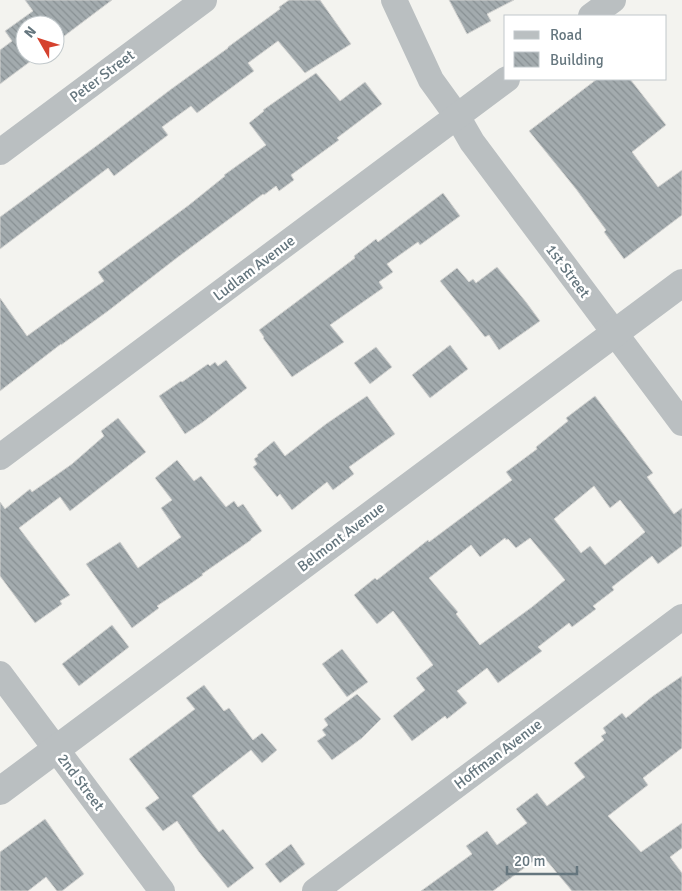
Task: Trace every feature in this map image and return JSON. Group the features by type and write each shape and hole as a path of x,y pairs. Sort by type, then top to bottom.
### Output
{"street":[{"name":"Peter Street","path":"0,152 204,0"},
{"name":"1st Street","path":"394,0 431,80 457,116 472,142 682,424"},
{"path":"592,15 613,0"},
{"name":"Ludlam Avenue","path":"0,457 506,80"},
{"name":"Belmont Avenue","path":"0,791 682,283"},
{"name":"Hoffman Avenue","path":"315,891 682,617"},
{"name":"2nd Street","path":"0,674 162,891"}],"building":[{"path":"25,0 112,0 65,35 65,15 27,15 33,11"},
{"path":"289,0 320,0 351,44 305,73 278,41 248,63 254,71 197,113 191,106 162,127 168,135 114,176 108,168 0,249 0,217 280,9 279,7"},
{"path":"449,0 514,0 487,14 491,21 467,34"},
{"path":"15,24 15,65 26,65 0,84 0,50 12,41 5,31"},
{"path":"316,73 340,101 365,82 382,104 337,138 339,140 291,175 294,180 279,191 276,186 263,194 0,391 0,298 27,336 104,281 98,272 266,145 249,123 263,110"},
{"path":"596,80 631,80 666,125 632,152 658,187 682,170 682,215 624,259 604,232 606,230 576,189 529,131"},
{"path":"443,193 460,216 420,245 418,242 387,264 393,272 379,282 383,288 330,325 344,342 292,377 259,330 355,258 354,256 376,239 378,242"},
{"path":"497,267 540,321 499,350 489,335 485,337 440,281 457,268 469,282 473,279 476,283"},
{"path":"450,345 468,369 430,398 412,375"},
{"path":"376,347 392,367 370,384 354,363"},
{"path":"226,360 247,388 185,434 159,396 208,364 210,366 215,362 218,366"},
{"path":"367,396 395,434 349,467 354,474 333,490 327,482 292,510 280,494 277,497 253,467 257,464 254,459 274,441 285,456 326,424"},
{"path":"595,396 653,473 647,477 674,514 682,508 682,546 658,564 652,556 612,587 614,590 593,606 596,609 572,627 569,623 538,647 542,651 498,683 487,668 457,691 467,703 447,719 445,716 412,741 393,716 425,690 416,678 433,665 393,611 377,624 354,595 512,480 506,472 537,449 536,447 568,421 566,418","holes":["594,486 610,508 620,500 645,532 605,565 590,546 581,553 554,519","505,538 516,548 530,538 565,580 480,645 456,614 458,612 429,578 471,545 480,557"]},
{"path":"118,418 146,452 70,511 60,497 19,528 70,595 60,601 62,604 35,623 0,576 0,502 5,509 30,489 32,492 72,464 104,436 101,431"},
{"path":"177,460 194,481 201,476 226,507 234,501 238,507 243,504 262,531 203,575 157,606 159,608 132,628 86,564 120,542 138,568 181,537 161,508 172,500 155,478"},
{"path":"112,625 129,647 79,686 62,664"},
{"path":"342,649 368,682 347,697 322,664"},
{"path":"682,676 682,748 643,778 648,785 608,816 641,852 682,823 682,848 670,857 682,873 682,891 572,891 542,855 493,891 421,891 472,854 466,846 487,831 497,845 527,823 516,809 537,793 547,806 585,777 574,763 604,740 601,736 606,733 603,728 622,713 626,718"},
{"path":"204,685 224,711 229,708 253,740 262,733 277,750 262,763 251,750 192,796 219,832 223,829 254,868 228,888 177,821 163,831 145,808 159,798 129,759 195,709 186,698"},
{"path":"357,694 381,719 362,738 332,760 317,741 326,735 322,730 328,725 324,719"},
{"path":"45,819 84,874 62,891 57,891 46,877 28,891 0,891 0,852"},
{"path":"291,844 305,864 280,883 265,864"}]}
